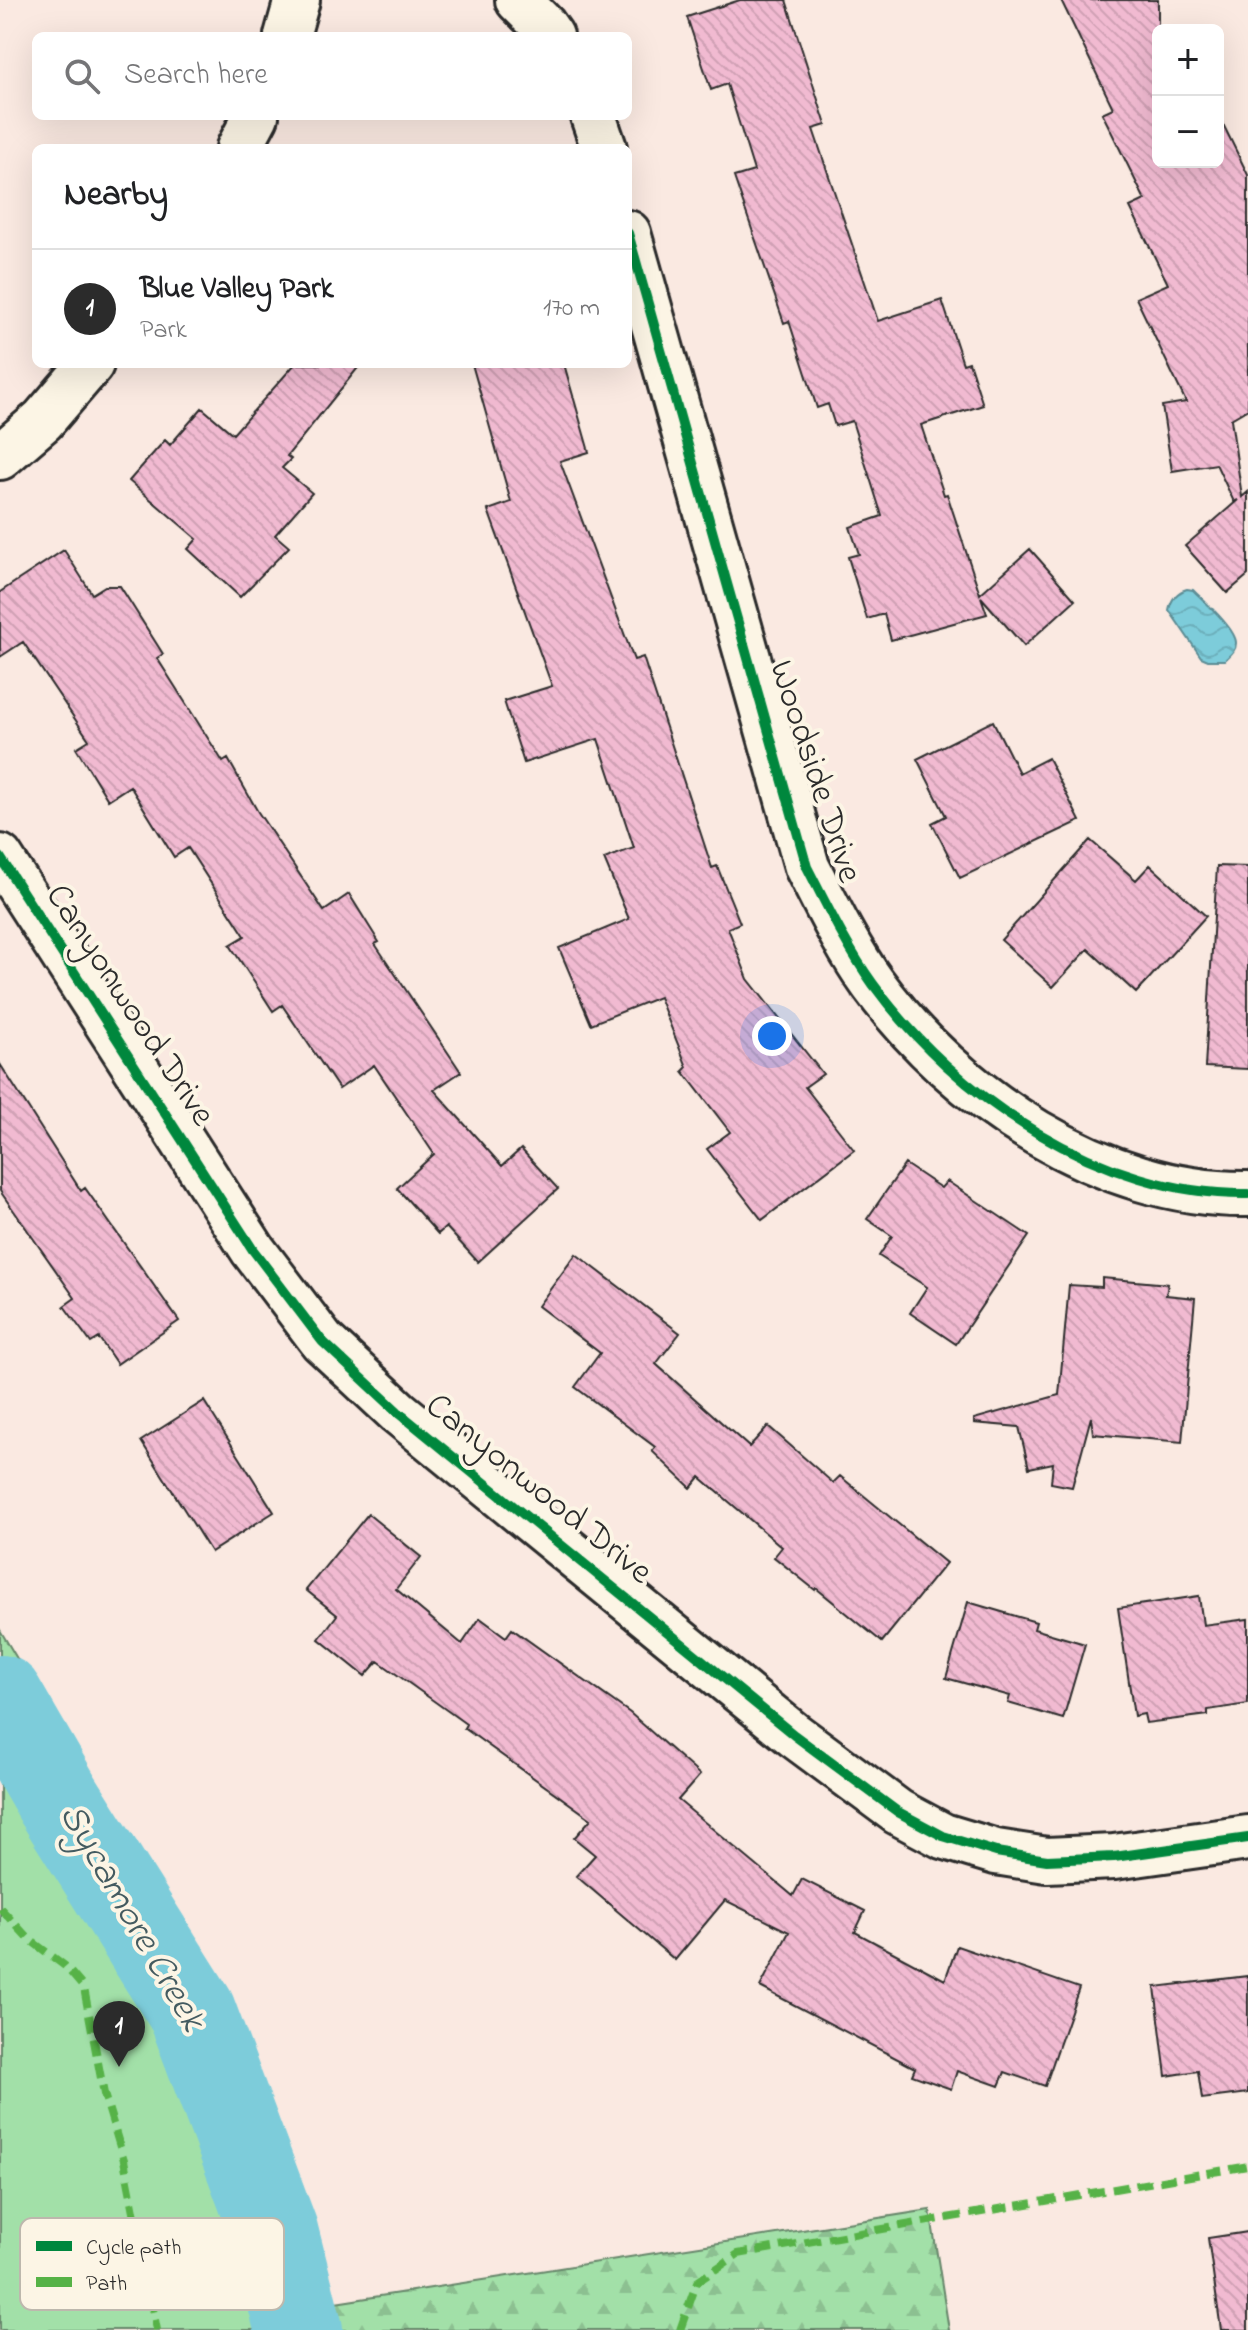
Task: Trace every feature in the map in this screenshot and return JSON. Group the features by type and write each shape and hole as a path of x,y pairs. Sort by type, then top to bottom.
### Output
{"street":[{"path":"288,32 297,0"},
{"path":"518,0 548,32"},
{"path":"241,144 254,120"},
{"path":"594,120 603,144"},
{"name":"Woodside Drive","path":"632,247 807,867 839,930 872,983 922,1043 977,1092 1065,1150 1177,1187 1248,1194"},
{"path":"0,457 43,420 88,368"},
{"name":"Canyonwood Drive","path":"0,857 253,1250 322,1341 398,1412 794,1735 898,1812 943,1836 996,1852 1047,1860 1114,1857 1248,1838"}],"green space":[{"path":"0,1630 175,1924 302,2210 336,2330 0,2330"},
{"path":"930,2210 949,2330 298,2330 329,2304"}],"water":[{"path":"1187,589 1193,590 1211,608 1235,637 1235,648 1225,660 1201,657 1169,610 1175,597"}],"building":[{"path":"740,0 786,0 826,125 813,129 878,321 942,300 963,364 969,362 983,405 921,425 980,594 1030,549 1075,600 1024,646 981,597 987,614 891,640 884,614 867,619 848,557 859,554 850,527 882,516 852,421 835,426 828,404 817,408 789,321 784,323 734,177 754,171 727,84 711,90 687,17"},
{"path":"1061,0 1158,0 1158,24 1152,24 1152,168 1224,168 1224,126 1248,175 1248,409 1231,419 1242,497 1248,492 1248,575 1227,593 1185,546 1238,500 1234,502 1216,464 1172,471 1162,406 1186,402 1136,298 1168,284 1130,207 1145,200 1102,113 1113,108"},
{"path":"291,368 358,368 287,456 291,459 282,468 312,493 275,535 289,547 240,597 188,549 197,539 129,481 165,440 170,445 202,408 233,434"},
{"path":"473,368 565,368 589,452 560,461 634,660 643,657 712,868 717,866 740,923 728,928 748,979 823,1074 805,1087 854,1150 762,1220 707,1149 730,1132 683,1071 687,1067 659,997 591,1024 559,948 629,919 604,859 634,848 598,739 524,763 504,701 552,686 488,510 511,502"},
{"path":"64,550 92,594 105,586 120,586 163,654 157,658 223,762 228,759 258,812 324,911 349,894 379,942 375,944 461,1072 434,1090 502,1166 521,1149 558,1189 478,1262 446,1227 438,1234 397,1188 434,1154 374,1065 339,1089 282,1005 273,1011 230,945 245,936 188,848 174,857 130,786 108,800 76,748 89,740 23,642 0,657 0,592"},
{"path":"993,721 1019,773 1048,758 1080,821 960,878 932,823 946,816 917,759"},
{"path":"1090,840 1136,880 1150,865 1206,916 1136,993 1088,949 1053,987 1001,940"},
{"path":"1217,866 1248,867 1248,1069 1205,1067"},
{"path":"0,1064 81,1191 85,1188 179,1321 117,1364 99,1338 91,1343 64,1306 75,1298 0,1191"},
{"path":"905,1164 941,1188 947,1181 1029,1236 956,1344 910,1313 927,1287 879,1256 892,1236 867,1219"},
{"path":"576,1254 680,1333 656,1364 749,1447 768,1426 833,1483 840,1476 946,1563 882,1642 774,1557 782,1547 700,1477 691,1488 652,1451 655,1447 575,1387 600,1353 538,1306"},
{"path":"1102,1278 1168,1284 1166,1295 1195,1298 1182,1442 1093,1434 1091,1417 1072,1487 1051,1483 1053,1463 1029,1468 1019,1427 974,1423 974,1419 1059,1395 1069,1285 1102,1287"},
{"path":"204,1401 274,1512 211,1552 141,1441"},
{"path":"368,1514 421,1557 396,1589 462,1644 480,1618 506,1637 512,1629 630,1713 700,1775 678,1800 793,1896 802,1879 865,1911 855,1932 945,1980 957,1946 1079,1988 1045,2086 1005,2072 999,2086 957,2071 951,2089 912,2075 915,2068 760,1987 789,1932 725,1900 675,1960 576,1876 595,1855 574,1838 591,1819 464,1728 466,1724 378,1661 365,1676 319,1639 337,1615 306,1590"},
{"path":"1199,1596 1203,1625 1248,1619 1248,1704 1208,1710 1208,1715 1146,1723 1144,1714 1134,1716 1118,1608"},
{"path":"968,1602 1036,1622 1034,1629 1085,1644 1063,1719 1008,1703 1010,1696 946,1678"},
{"path":"1248,1976 1248,2093 1202,2099 1198,2071 1166,2076 1155,1987"},
{"path":"1248,2232 1248,2330 1221,2330 1208,2238"}],"waterway":[{"name":"Sycamore Creek","path":"0,1699 58,1799 192,2012 269,2218"},
{"name":"Sycamore Creek","path":"284,2271 299,2330"}],"marked path":[{"path":"0,1908 29,1939 65,1966 84,1988 104,2094 124,2160 135,2218"},
{"path":"680,2330 697,2282 738,2254 1248,2166"},
{"path":"153,2310 157,2330"}],"cycle path":[{"path":"632,247 807,867 838,927 873,984 907,1026 946,1065 990,1101 1037,1132 1087,1158 1139,1178 1193,1190 1248,1194"},
{"path":"0,857 253,1250 322,1341 398,1412 794,1735 898,1812 943,1836 996,1852 1047,1860 1114,1857 1248,1838"}],"place":[{"name":"Blue Valley Park","path":"119,2067"}]}
